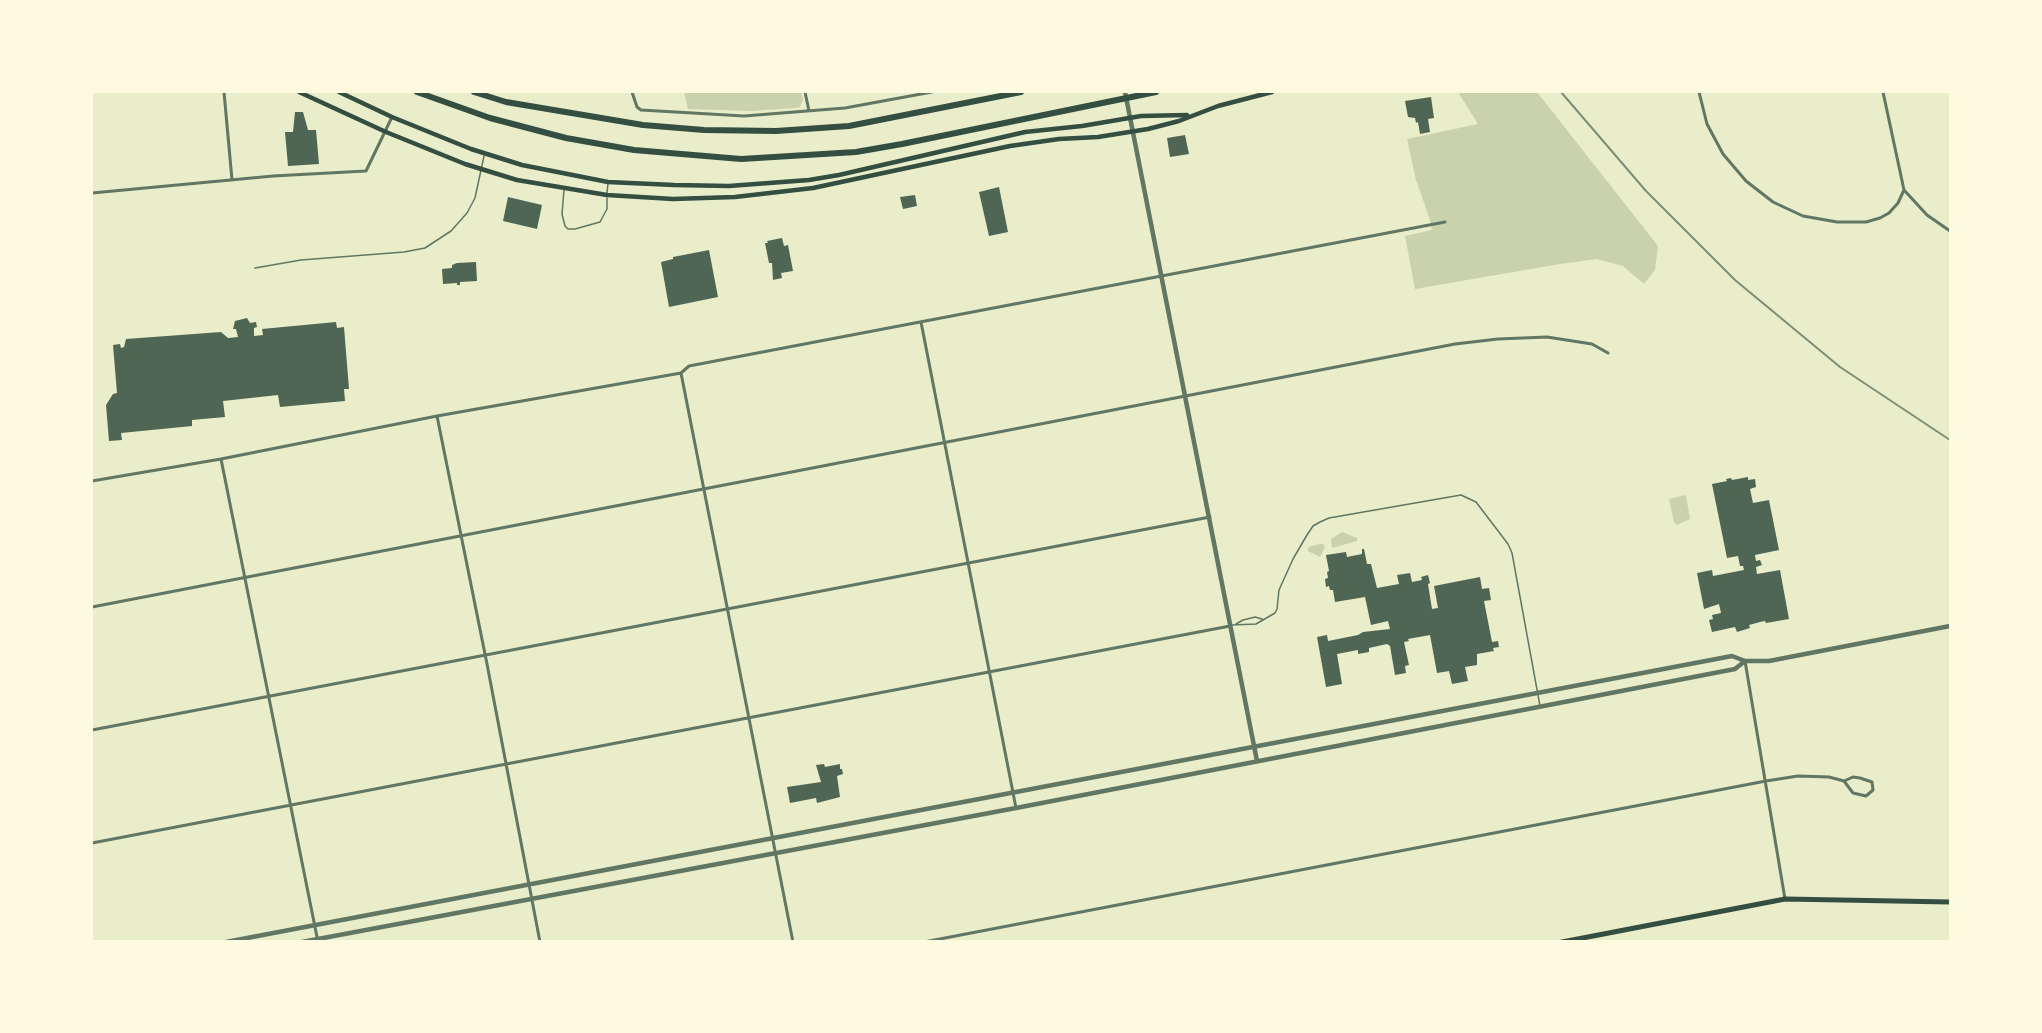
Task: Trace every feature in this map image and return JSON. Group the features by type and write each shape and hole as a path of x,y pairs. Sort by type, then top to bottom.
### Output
{"highway":[{"path":"417,92 490,118 566,138 634,150 741,159 868,150 1156,92"},
{"path":"474,92 506,102 643,125 704,130 776,131 849,126 1021,92"}],"main road":[{"path":"299,92 386,132 481,169 518,180 608,195 694,198 735,197 839,184 1010,146 1059,139 1098,137 1161,126 1190,115 1272,92"},
{"path":"339,92 392,117 485,154 522,165 608,182 729,186 790,182 839,175 1025,132 1141,116 1190,115"},
{"path":"1562,942 1785,899 1950,902"}],"street":[{"path":"224,92 232,180"},
{"path":"632,92 638,108 646,111 744,116 855,106 932,92"},
{"path":"805,92 808,111"},
{"path":"1125,92 1233,625 1257,760"},
{"path":"1699,92 1707,124 1723,154 1746,181 1773,202 1803,216 1837,222 1866,222 1889,213 1904,190"},
{"path":"1883,92 1904,190 1928,214 1950,231"},
{"path":"92,193 366,171 392,117"},
{"path":"92,482 437,416 681,373 689,366 1445,222"},
{"path":"921,322 1016,808"},
{"path":"92,607 1455,344 1548,337 1592,344 1608,353"},
{"path":"681,373 793,942"},
{"path":"437,416 540,942"},
{"path":"221,459 317,940"},
{"path":"92,730 1210,517"},
{"path":"92,843 1233,625"},
{"path":"226,942 1732,656 1745,661 1769,661 1950,626"},
{"path":"302,942 1540,707 1735,669 1745,661"},
{"path":"1745,661 1785,899"},
{"path":"924,942 1766,781 1798,776 1828,777 1844,781 1853,777 1872,782 1873,790 1866,795 1853,793 1844,781"}],"lane":[{"path":"255,268 301,260 404,252 425,248 451,231 467,213 475,198 485,154"},
{"path":"564,188 562,214 565,226 568,229 575,229 600,222 607,209 608,182"},
{"path":"1233,625 1256,624 1277,609 1279,590 1293,559 1313,526 1320,522 1461,495 1476,502 1508,544 1512,553 1540,707"},
{"path":"1233,625 1249,618 1263,620"}],"green space":[{"path":"684,92 801,92 803,100 800,107 795,108 752,111 688,109"},
{"path":"1458,92 1537,92 1658,246 1655,270 1644,284 1623,266 1597,259 1415,289 1405,236 1432,230 1416,180 1407,139 1478,124"},
{"path":"1686,495 1690,519 1677,525 1674,522 1669,499"},
{"path":"1342,532 1357,538 1357,541 1332,548 1331,539"},
{"path":"1320,544 1325,547 1320,557 1308,551 1308,547"}],"building":[{"path":"1431,97 1434,118 1428,119 1430,132 1420,134 1418,122 1416,123 1415,118 1408,117 1405,101"},
{"path":"295,112 303,112 308,130 316,130 319,164 288,166 285,132 293,132"},
{"path":"1185,135 1189,154 1170,157 1167,138"},
{"path":"999,187 1008,232 989,236 979,192"},
{"path":"915,195 917,206 903,209 900,197"},
{"path":"508,197 542,205 537,229 503,221"},
{"path":"782,238 784,246 788,245 793,271 781,273 782,278 773,280 772,263 769,263 765,243"},
{"path":"709,250 718,297 669,307 661,262 673,259 673,257"},
{"path":"476,262 477,281 460,282 460,285 457,283 443,284 442,269 452,268 452,265 457,263"},
{"path":"247,318 250,323 256,322 254,336 263,335 262,329 336,322 337,328 344,327 349,389 344,389 345,401 280,407 278,395 223,401 225,417 192,420 192,426 121,433 122,440 109,441 106,405 113,394 117,393 113,345 120,344 121,348 124,347 126,339 221,332 228,338 238,337 236,329 233,329 235,321"},
{"path":"1748,477 1748,480 1755,479 1756,487 1750,489 1753,503 1769,500 1779,550 1755,555 1756,561 1760,560 1762,565 1756,567 1757,574 1780,570 1789,619 1760,622 1737,632 1735,627 1712,632 1709,620 1713,619 1712,615 1721,613 1719,604 1704,609 1697,573 1712,570 1713,576 1744,570 1743,566 1740,566 1738,556 1727,558 1712,484 1731,478 1732,480"},
{"path":"1362,549 1364,549 1367,564 1371,564 1377,588 1399,584 1397,575 1410,573 1412,582 1422,580 1421,577 1428,575 1432,609 1438,608 1434,586 1480,577 1482,589 1489,588 1491,600 1484,601 1492,642 1498,641 1499,647 1493,648 1494,651 1477,654 1477,665 1465,667 1468,681 1452,684 1449,671 1437,673 1430,635 1408,639 1409,641 1404,642 1409,665 1405,666 1406,673 1395,675 1390,646 1387,644 1369,648 1369,652 1358,654 1358,650 1337,654 1342,684 1326,687 1317,637 1327,635 1328,641 1363,632 1390,629 1388,621 1371,625 1365,597 1335,602 1333,590 1330,590 1329,586 1326,587 1325,579 1328,578 1327,572 1329,571 1326,555 1346,552 1347,557 1362,554"},
{"path":"824,764 825,767 840,764 843,774 837,776 840,797 817,803 816,798 790,803 787,787 821,782 816,765"}],"railway":[{"path":"1561,92 1646,191 1735,280 1840,367 1950,440"}]}
